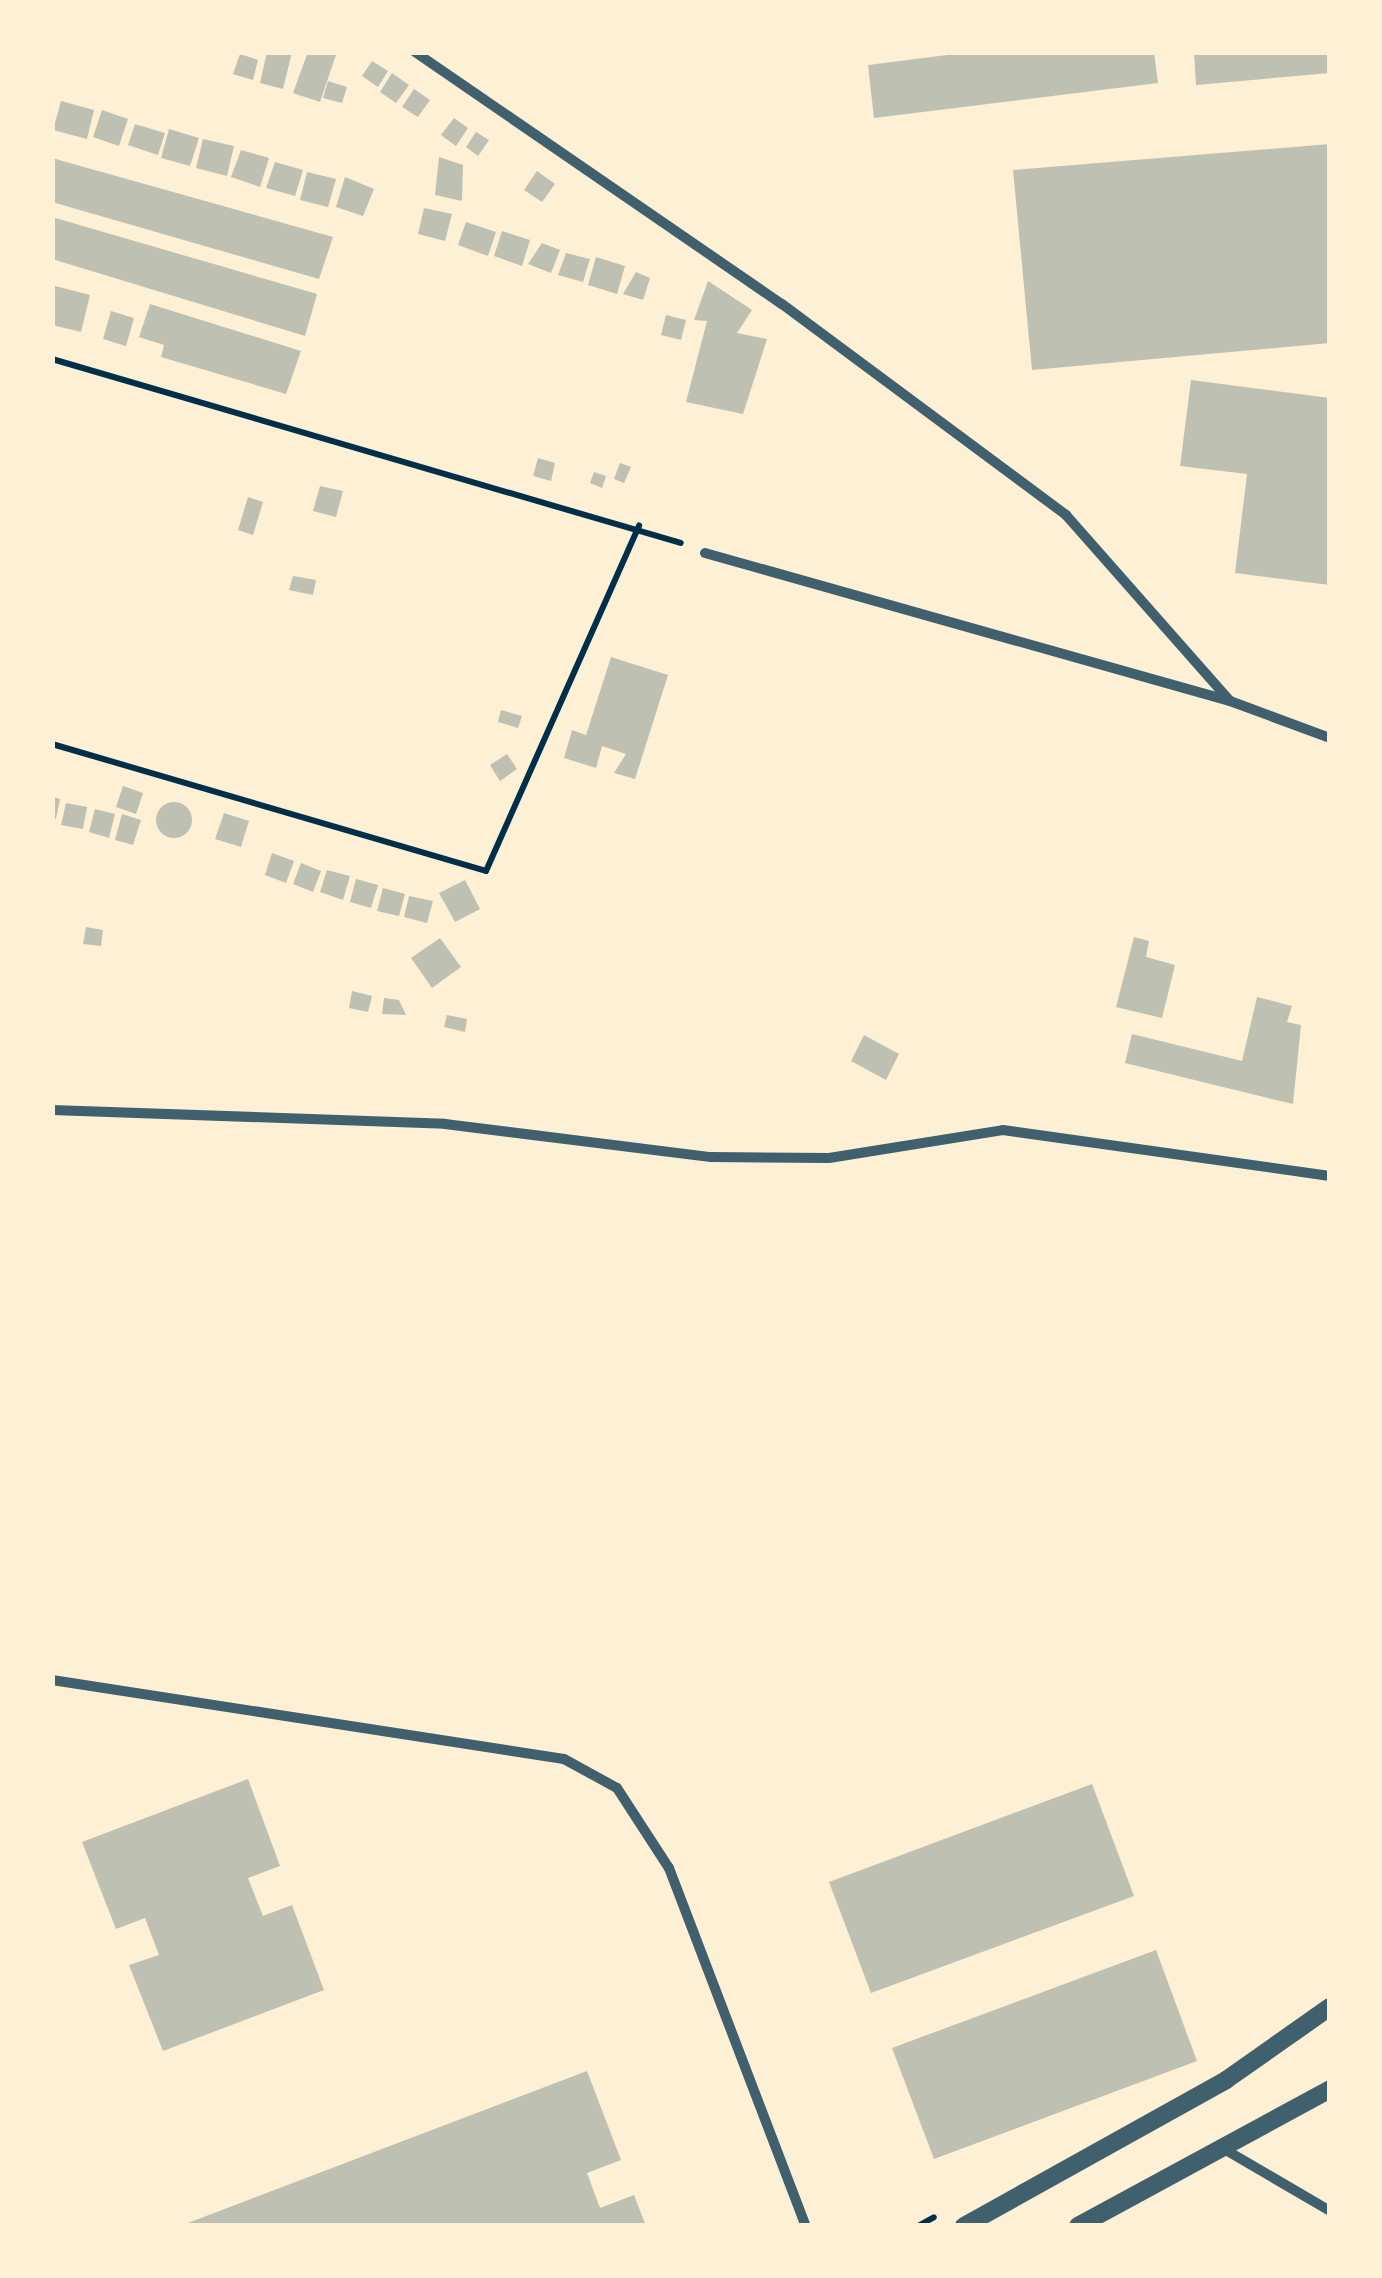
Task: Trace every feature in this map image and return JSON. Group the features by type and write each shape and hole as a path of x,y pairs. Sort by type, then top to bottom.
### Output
{"street":[{"path":"415,52 782,304 1066,515 1230,700"},
{"path":"706,553 1230,700 1330,738"},
{"path":"52,1110 445,1124 711,1158 829,1158 1003,1130 1330,1176"},
{"path":"52,1680 564,1758 617,1788 670,1868 806,2226"},
{"path":"964,2226 1226,2080 1330,2007"},
{"path":"1078,2226 1330,2089"},
{"path":"1224,2149 1330,2212"}],"path":[{"path":"52,359 639,525 706,553"},
{"path":"52,744 486,871 639,525"}],"building":[{"path":"267,52 292,52 283,89 260,83"},
{"path":"308,52 337,52 320,102 293,93"},
{"path":"971,52 1154,52 1158,83 874,118 868,65"},
{"path":"1194,52 1330,52 1330,73 1196,85"},
{"path":"240,54 258,60 253,80 233,74"},
{"path":"372,61 388,71 378,87 362,76"},
{"path":"392,73 409,85 396,103 380,92"},
{"path":"328,81 347,87 342,103 323,98"},
{"path":"414,89 430,100 418,117 402,107"},
{"path":"61,101 94,110 87,139 53,130"},
{"path":"102,110 128,119 119,146 93,137"},
{"path":"454,118 468,128 456,146 441,135"},
{"path":"135,124 165,133 158,155 128,145"},
{"path":"169,129 199,138 190,166 161,158"},
{"path":"476,132 489,140 478,156 466,147"},
{"path":"203,139 234,146 227,176 196,168"},
{"path":"1330,144 1330,343 1032,370 1013,170"},
{"path":"241,150 269,158 260,187 231,177"},
{"path":"439,157 463,165 462,201 435,195"},
{"path":"52,158 333,237 319,279 52,202"},
{"path":"275,162 303,170 295,196 266,188"},
{"path":"537,171 555,184 542,202 524,190"},
{"path":"307,172 336,179 328,207 300,200"},
{"path":"345,177 374,189 363,216 336,207"},
{"path":"424,208 452,214 445,241 418,234"},
{"path":"52,217 317,294 305,336 52,259"},
{"path":"466,222 496,232 488,256 458,245"},
{"path":"502,231 530,240 522,266 494,256"},
{"path":"542,243 560,250 551,273 528,264"},
{"path":"566,253 590,259 583,282 558,275"},
{"path":"596,257 625,266 617,294 588,285"},
{"path":"636,272 650,278 643,300 623,294"},
{"path":"708,281 752,310 737,333 767,339 743,414 686,402 707,321 694,320"},
{"path":"55,286 90,295 81,332 52,325"},
{"path":"150,304 301,351 286,394 161,357 164,345 139,337"},
{"path":"111,311 134,318 126,346 103,339"},
{"path":"666,315 686,320 681,340 661,335"},
{"path":"1191,380 1330,398 1330,585 1235,573 1247,474 1180,466"},
{"path":"538,458 555,463 551,481 533,476"},
{"path":"620,463 631,467 624,483 614,479"},
{"path":"594,472 606,476 602,488 590,483"},
{"path":"320,486 343,491 336,517 313,511"},
{"path":"248,497 263,502 253,535 238,530"},
{"path":"293,576 316,580 313,595 289,590"},
{"path":"611,657 668,675 635,779 614,773 626,754 602,746 596,768 564,758 572,730 586,735"},
{"path":"501,710 522,716 518,728 498,722"},
{"path":"507,754 517,769 500,781 490,765"},
{"path":"123,786 143,793 136,814 116,807"},
{"path":"52,797 60,799 56,819 52,818"},
{"path":"174,802 186,808 192,820 186,832 174,838 162,832 156,820 162,808"},
{"path":"66,803 87,807 83,829 61,825"},
{"path":"95,809 115,814 109,838 89,832"},
{"path":"224,813 249,821 241,847 215,839"},
{"path":"122,814 141,820 133,845 115,840"},
{"path":"272,853 294,861 286,883 265,875"},
{"path":"301,863 321,871 313,892 293,884"},
{"path":"327,870 350,876 343,900 320,892"},
{"path":"356,879 378,885 371,908 350,902"},
{"path":"465,880 480,909 455,922 439,893"},
{"path":"383,888 405,894 399,916 377,911"},
{"path":"409,896 433,901 427,923 404,917"},
{"path":"86,927 103,930 101,946 83,944"},
{"path":"1134,937 1149,941 1146,957 1175,965 1162,1018 1116,1007"},
{"path":"440,938 461,967 432,988 411,958"},
{"path":"352,991 372,996 368,1012 349,1008"},
{"path":"1257,997 1292,1006 1287,1022 1301,1025 1293,1104 1125,1063 1132,1034 1242,1061"},
{"path":"384,998 399,1000 406,1015 382,1014"},
{"path":"447,1015 467,1019 465,1032 444,1027"},
{"path":"864,1035 899,1054 886,1080 851,1061"},
{"path":"248,1779 280,1866 248,1878 263,1916 292,1905 324,1990 163,2051 129,1965 159,1955 145,1918 116,1929 82,1842"},
{"path":"1092,1784 1134,1896 871,1993 829,1882"},
{"path":"1156,1950 1197,2061 934,2159 892,2048"},
{"path":"587,2071 621,2160 587,2173 600,2208 634,2195 646,2226 180,2226"}]}
